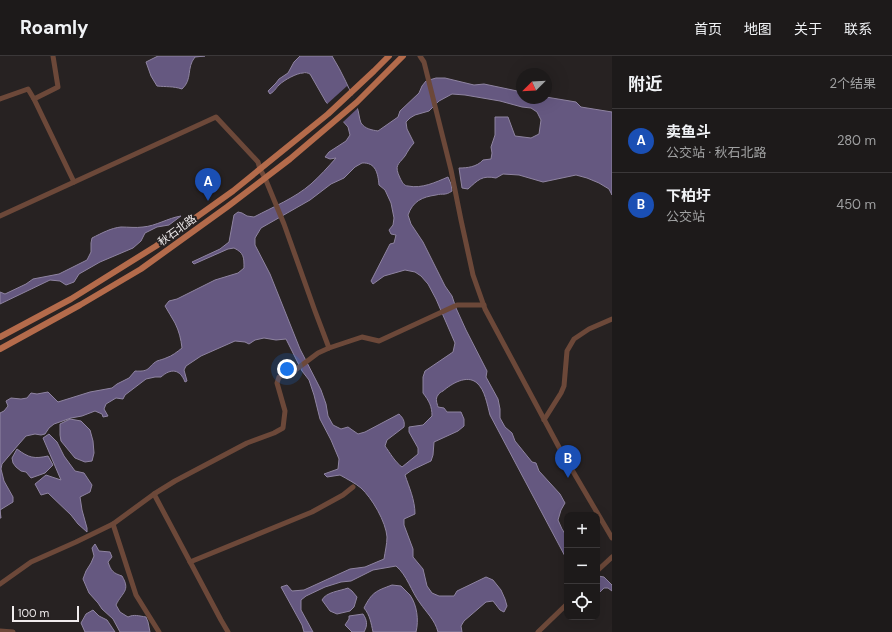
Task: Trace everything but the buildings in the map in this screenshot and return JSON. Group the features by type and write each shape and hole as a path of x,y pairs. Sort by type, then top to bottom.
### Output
{"main road":[{"name":"秋石北路","path":"0,337 71,299 156,246 233,191 328,114 389,56"},
{"name":"秋石北路","path":"0,349 80,305 140,269 221,212 290,159 357,102 403,56"}],"street":[{"path":"34,99 58,87 53,56"},
{"path":"420,56 424,62 451,170 474,275 484,305 561,451 612,538"},
{"path":"0,99 28,89 74,182"},
{"path":"0,216 216,117 258,162 284,224 329,348"},
{"path":"0,584 31,562 113,524 154,494 175,481 247,443 283,428 285,411 277,383 279,378 294,370 318,353 362,337 379,341 458,305 484,305"},
{"path":"544,420 562,394 567,351 574,339 590,329 612,319"},
{"path":"190,562 312,512 353,487"},
{"path":"154,494 228,632"},
{"path":"113,524 136,595 159,632"},
{"path":"600,568 612,557"},
{"path":"538,632 564,607"},
{"path":"0,631 13,632"}],"shaded area":[{"path":"158,56 205,56 195,57 192,61 189,77 182,89 157,86 151,76 146,62"},
{"path":"300,56 332,56 352,94 358,109 361,123 367,128 376,131 398,117 400,111 419,93 426,81 436,78 445,78 474,85 484,84 516,91 516,104 552,104 552,98 576,102 581,107 612,112 612,195 609,189 599,183 576,175 543,182 519,175 503,174 496,178 487,177 480,179 468,189 462,188 459,168 472,167 483,160 491,159 491,147 495,135 495,117 508,117 515,136 531,138 539,134 541,120 537,112 531,108 500,101 452,94 439,101 429,111 415,115 406,122 407,129 414,143 397,168 398,174 404,185 418,187 448,177 452,191 446,194 426,197 415,203 408,215 411,224 423,242 445,286 452,296 466,330 487,371 486,377 498,399 500,418 505,427 512,433 515,441 532,462 536,463 539,471 560,494 565,503 558,520 564,532 564,554 490,415 480,386 473,380 469,379 459,381 437,396 436,400 438,407 444,408 447,412 461,412 464,419 464,426 458,431 434,442 431,461 405,475 412,494 415,509 415,514 404,519 404,525 413,549 413,557 423,569 427,586 432,593 439,596 454,596 457,591 486,577 493,580 501,590 505,599 507,606 504,612 500,610 493,601 486,602 464,621 461,626 462,632 438,632 433,620 417,598 406,578 396,566 373,570 351,581 341,582 325,587 306,596 301,600 301,610 313,632 304,632 302,625 281,587 287,585 292,591 304,590 350,569 365,567 384,559 387,537 384,524 378,511 370,498 361,488 340,475 327,477 324,474 338,469 339,459 320,419 309,380 302,371 286,339 276,340 264,338 255,340 249,344 235,341 201,356 186,366 184,370 187,381 185,382 181,374 175,371 168,372 161,377 146,379 125,395 123,399 116,398 106,404 104,409 108,416 103,417 102,414 95,411 54,424 45,434 26,436 2,464 1,469 4,481 13,497 13,502 0,510 0,413 8,406 6,401 11,398 27,398 31,393 37,394 48,392 58,402 90,392 112,388 129,378 135,371 144,371 157,361 168,357 182,348 180,335 165,306 169,301 177,299 215,280 238,273 244,268 243,256 234,248 228,249 194,264 192,262 220,249 229,242 234,215 238,212 254,217 284,202 311,184 336,158 330,159 325,157 329,152 346,141 350,135 348,127 326,102 310,74 300,73 294,75 281,83 270,94 268,91 279,79 288,73 294,62","holes":["362,163 370,164 375,170 379,185 385,190 391,203 394,218 393,225 389,230 391,234 396,235 394,243 390,244 371,281 373,284 384,276 405,270 415,272 421,276 428,284 436,299 455,343 453,352 425,371 423,377 423,393 430,404 432,416 423,425 409,427 409,432 418,448 418,454 402,467 385,446 387,440 404,427 402,417 399,414 365,432 358,434 348,427 341,429 333,425 328,416 321,390 300,349 270,274 255,245 255,238 261,228 310,200 331,184 344,178 355,167"]},
{"path":"181,216 169,225 157,227 145,233 141,241 133,248 100,262 79,274 74,282 66,285 60,281 50,280 0,304 0,292 5,294 33,279 59,274 87,260 91,252 92,238 99,234 121,227 148,226"},
{"path":"70,419 81,421 90,430 94,453 92,461 85,462 75,458 61,441 60,424"},
{"path":"49,434 57,442 64,456 75,471 84,473 92,485 90,492 80,497 87,532 48,493 41,495 35,484 46,475 61,480 43,438"},
{"path":"17,449 32,457 48,456 53,465 45,473 31,478 26,472 21,471 13,463 12,458"},
{"path":"95,544 99,551 110,552 112,557 108,562 110,568 114,573 122,576 125,581 125,591 116,605 120,612 128,617 134,615 146,617 150,632 120,632 113,619 102,609 89,593 83,579 94,556 92,548"},
{"path":"600,576 604,577 612,585 612,591 608,588 604,588 600,592"},
{"path":"392,585 401,586 410,595 417,613 416,632 373,632 369,616 364,608 372,595"},
{"path":"348,588 357,597 354,607 350,611 337,614 330,611 322,600 324,597 330,593"},
{"path":"93,610 99,616 107,620 115,632 85,632 81,623 86,614"},
{"path":"363,614 366,623 364,632 352,632 345,625 349,619 349,616"}],"pier":[{"path":"347,86 359,107 342,123 326,105"}],"place":[{"name":"卖鱼斗","path":"208,201"},
{"name":"下柏圩","path":"568,478"}]}
